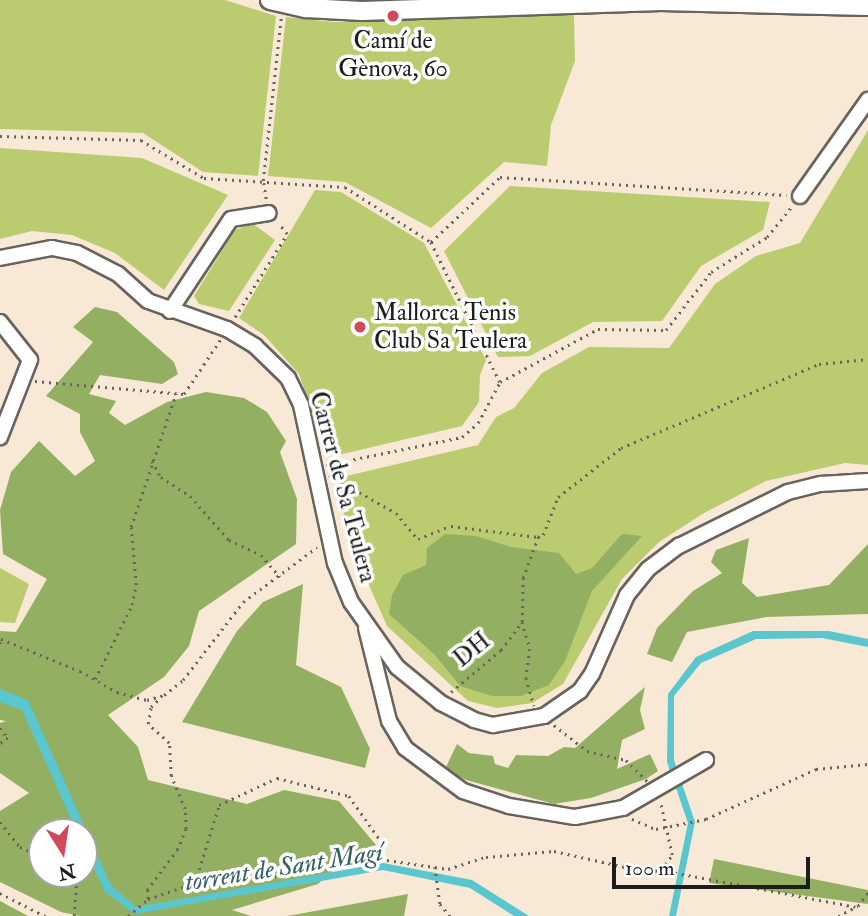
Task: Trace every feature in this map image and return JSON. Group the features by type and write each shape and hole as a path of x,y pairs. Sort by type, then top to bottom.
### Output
{"street":[{"path":"276,2 362,11 648,1 868,6"},
{"path":"800,196 868,100"},
{"path":"170,311 232,219 269,213"},
{"name":"Carrer de Sa Teulera","path":"0,258 52,248 77,253 118,274 148,301 226,329 255,346 288,378 301,405 330,541 347,593 365,623 400,669 441,703 493,725 544,716 580,691 592,674 627,595 661,558 788,492 821,484 868,481"},
{"path":"0,322 30,360 26,380 0,437"},
{"path":"365,623 379,691 389,722 405,748 463,791 509,806 575,817 623,808 656,792 706,760"},
{"path":"379,691 400,669"}],"path":[{"path":"26,380 184,394 287,234 269,213 263,181 276,2"},
{"path":"0,136 141,140 204,178 345,187 431,243 500,382"},
{"path":"431,243 500,177 800,196"},
{"path":"315,467 462,437 478,423 500,382 598,329 666,330 710,272 767,237 800,196"},
{"name":"DH","path":"544,716 529,698 530,649 522,622 523,578 538,537 543,535 558,497 621,448 819,364 868,359"},
{"path":"95,680 132,605 136,585 129,540 152,461 176,393"},
{"path":"152,461 160,477 190,496 229,540 261,555 280,577"},
{"path":"315,467 396,513 418,539 451,526 538,537"},
{"path":"148,899 147,890 177,849 186,829 185,809 171,776 169,743 148,723 150,707 183,680 243,602 280,577 311,550 330,541"},
{"name":"DH","path":"441,703 468,675 501,650 522,622"},
{"path":"0,644 1,639 117,692 147,700 164,695"},
{"path":"544,716 587,751 626,760 656,792 672,855 661,870"},
{"path":"0,728 8,738 0,744"},
{"path":"623,808 646,828 663,828 727,811 816,769 868,764"},
{"path":"195,883 219,805 277,778 349,796 383,844 366,857"},
{"path":"0,822 20,847 28,850"},
{"path":"128,916 148,899 195,883 224,887 246,878 288,875 366,857 435,867 554,851 648,872 661,870 856,907"},
{"path":"435,867 440,904 450,916"},
{"path":"74,916 76,888"},
{"path":"838,916 856,907 868,892"},
{"path":"0,893 45,916"}],"green space":[{"path":"0,0 225,0 276,16 258,176 203,172 143,133 0,129"},
{"path":"574,15 575,61 551,125 547,166 504,162 431,228 345,182 268,176 286,17 333,22"},
{"path":"868,130 868,465 845,463 766,481 704,513 659,542 622,579 563,684 532,703 497,708 468,701 387,626 347,535 338,478 478,445 496,417 514,408 542,373 589,347 669,348 715,284 756,256 800,243"},
{"path":"0,148 142,158 228,195 164,290 115,253 72,235 32,231 0,239"},
{"path":"510,186 770,202 763,230 701,266 662,321 593,322 530,356 498,357 444,251"},
{"name":"Mallorca Tenis Club Sa Teulera","path":"315,190 341,192 424,243 486,360 480,375 479,402 462,426 334,456 324,445 299,374 264,335 239,318"},
{"path":"252,223 275,240 229,311 199,304 194,296 235,230"},
{"path":"95,307 117,312 174,362 178,374 162,384 100,375 89,394 116,401 109,413 125,425 167,402 206,392 244,398 267,412 286,441 280,452 297,499 296,544 199,611 189,646 164,677 108,715 138,747 148,780 247,804 284,790 339,801 376,845 353,853 318,884 232,910 251,916 80,916 61,912 0,882 0,811 29,793 0,773 0,723 6,721 0,720 0,631 16,632 47,579 3,554 0,510 11,472 39,441 75,476 95,461 80,432 80,414 46,396 93,342 73,327"},
{"path":"445,534 476,536 511,547 559,553 576,574 592,568 622,534 642,536 592,591 565,661 549,685 521,696 492,696 460,686 435,655 389,614 392,595 403,575 426,565 427,548"},
{"path":"749,538 742,583 757,597 829,585 868,544 868,614 766,617 687,632 672,662 647,654 657,628 693,591 722,573 711,562 716,550"},
{"path":"0,568 29,584 15,623 0,622"},
{"path":"303,584 296,665 341,687 370,749 365,768 182,722 237,631 263,602"},
{"path":"645,687 640,710 645,729 622,740 617,769 650,754 658,771 646,779 591,798 554,804 466,780 445,769 457,744 469,753 493,756 495,764 508,768 516,755 548,756 564,747 575,748"},
{"path":"714,859 868,890 868,904 709,883"},
{"path":"408,894 404,916 287,916 304,913"},
{"path":"0,901 28,916 0,916"}],"water":[{"path":"753,631 829,631 868,639 868,647 822,638 756,639 701,663 674,696 674,760 695,822 676,916 669,916 688,823 667,762 668,694 696,657"},
{"path":"0,689 28,700 81,818 71,818 22,710 0,702"},
{"path":"98,856 111,885 136,907 383,863 472,880 529,916 514,916 470,888 383,870 135,914 105,892 98,877"}],"place":[{"name":"Camí de Gènova, 60","path":"393,16"},
{"name":"Mallorca Tenis Club Sa Teulera","path":"360,327"}],"water label":[{"name":"torrent de Sant Magí","path":"284,868"}]}
